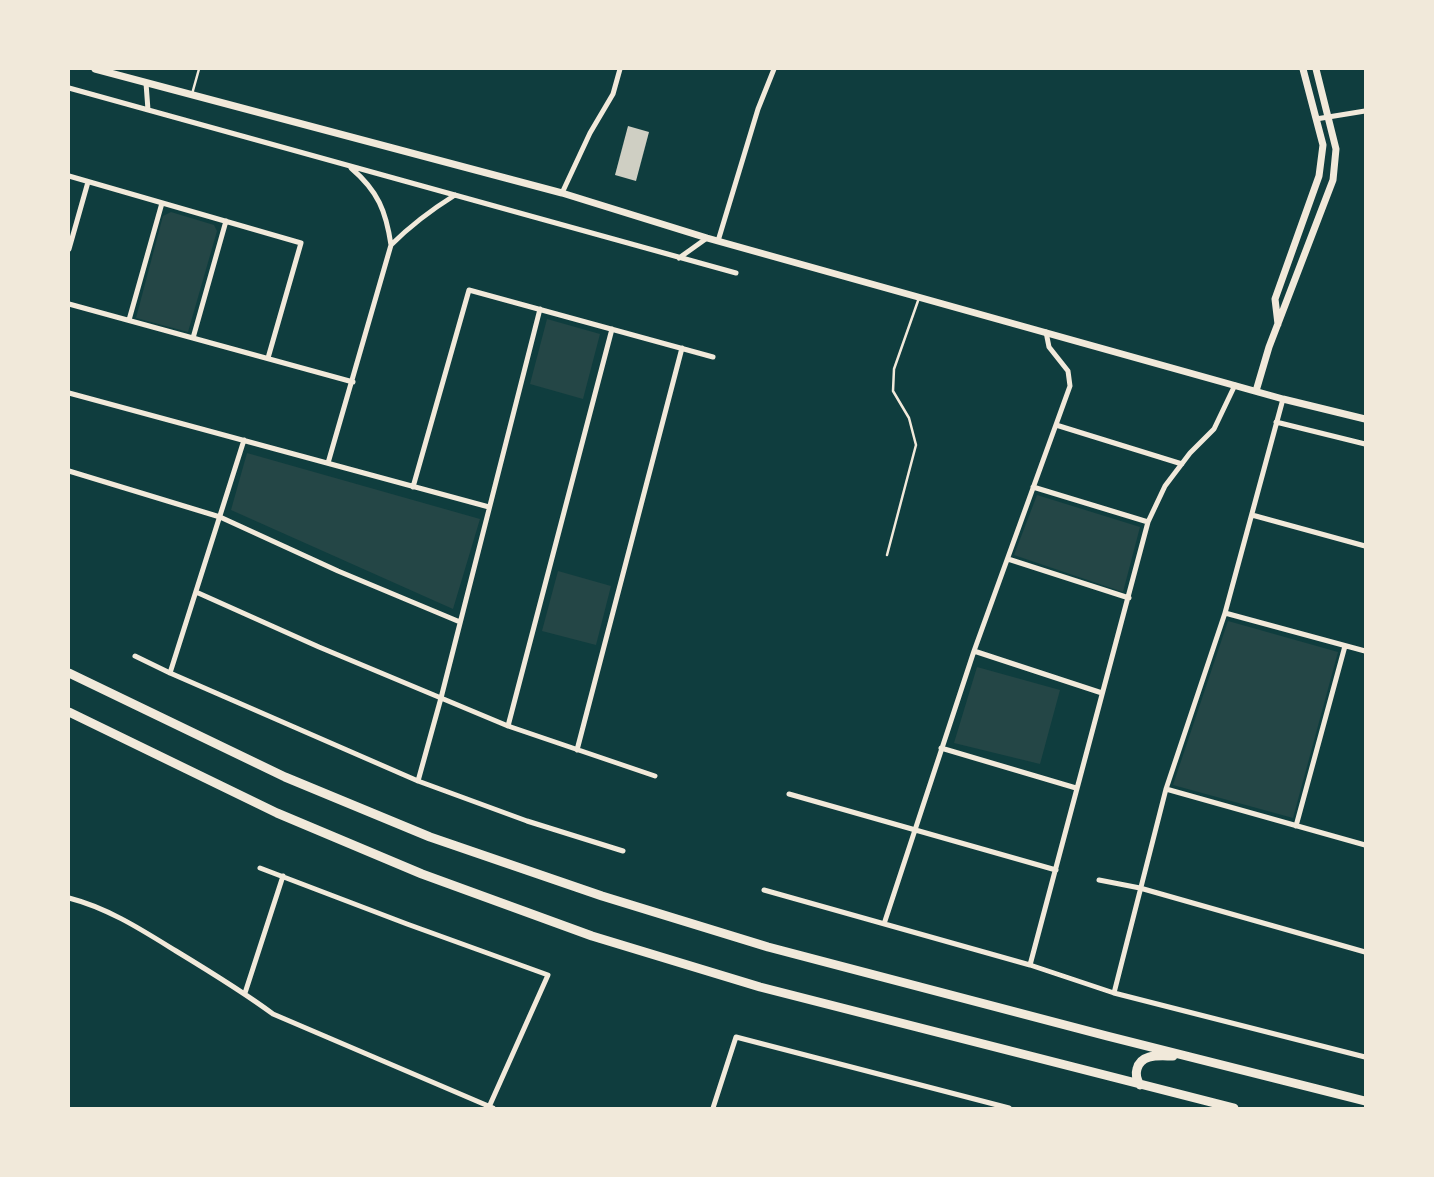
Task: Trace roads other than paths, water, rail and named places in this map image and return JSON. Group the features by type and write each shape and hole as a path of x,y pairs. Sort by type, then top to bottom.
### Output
{"highway":[{"path":"69,673 285,777 430,837 602,896 768,947 1188,1057 1365,1101"},
{"path":"69,712 286,816 422,874 592,936 760,987 1234,1108"},
{"path":"1140,1085 1136,1073 1142,1060 1151,1056 1188,1057"}],"street":[{"path":"95,69 562,192 707,238 1283,399 1365,419"},
{"path":"562,192 590,133 613,94 620,69"},
{"path":"718,241 758,109 774,69"},
{"path":"1278,324 1275,299 1319,176 1323,145 1303,69"},
{"path":"1256,391 1269,347 1333,180 1336,149 1316,69"},
{"path":"146,82 148,110"},
{"path":"69,88 736,273"},
{"path":"1316,119 1365,111"},
{"path":"328,463 391,246 388,223 379,200 366,180 349,166"},
{"path":"69,176 302,243 268,358"},
{"path":"69,249 88,182"},
{"path":"391,246 408,227 455,195"},
{"path":"129,320 162,203"},
{"path":"193,338 226,221"},
{"path":"679,258 707,238"},
{"path":"413,487 469,290 713,357"},
{"path":"69,304 353,382"},
{"path":"418,781 540,309"},
{"path":"508,726 612,329"},
{"path":"884,924 974,651 1070,386 1068,372 1050,347 1046,332"},
{"path":"577,750 682,348"},
{"path":"1030,966 1148,522 1165,486 1190,453 1214,429 1235,385"},
{"path":"69,393 489,508"},
{"path":"1114,993 1166,789 1226,613 1283,399"},
{"path":"1276,422 1365,444"},
{"path":"1056,425 1182,464"},
{"path":"170,673 244,440"},
{"path":"69,472 220,516 338,570 460,622"},
{"path":"1033,487 1148,522"},
{"path":"1252,516 1365,546"},
{"path":"1008,559 1129,598"},
{"path":"196,592 319,647 508,726 655,776"},
{"path":"1226,613 1365,650"},
{"path":"1296,826 1345,646"},
{"path":"974,651 1102,692"},
{"path":"135,656 418,781 527,821 623,851"},
{"path":"941,748 1076,788"},
{"path":"1166,789 1365,845"},
{"path":"789,794 1056,870"},
{"path":"69,898 83,902 126,921 245,993 273,1014 491,1107 548,975 260,868"},
{"path":"245,993 283,876"},
{"path":"1099,880 1140,888 1365,952"},
{"path":"764,890 1030,966 1114,993 1365,1058"},
{"path":"713,1108 736,1037 989,1106 1009,1108"}],"lane":[{"path":"192,95 200,69"},
{"path":"887,555 916,444 909,418 893,390 894,369 919,296"}]}
